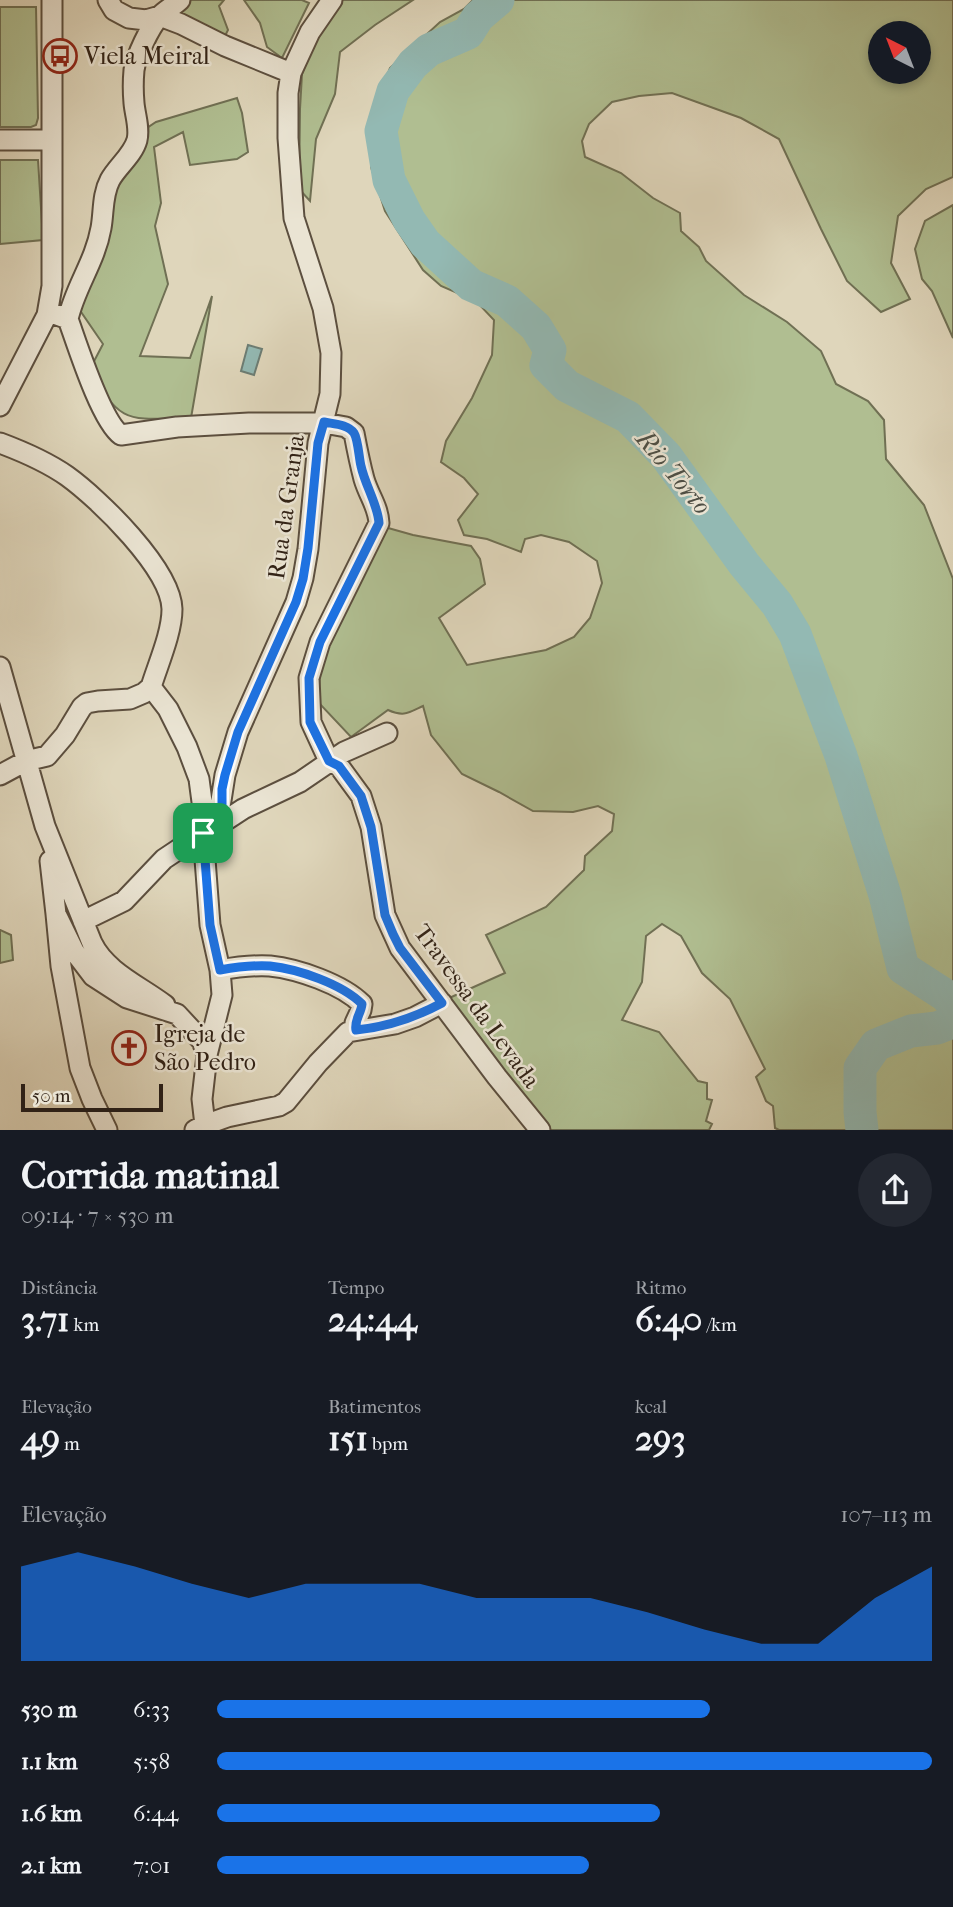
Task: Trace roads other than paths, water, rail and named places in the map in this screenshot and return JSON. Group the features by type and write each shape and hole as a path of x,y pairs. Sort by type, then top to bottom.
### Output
{"street":[{"path":"0,406 49,312 52,286 52,0"},
{"path":"108,0 114,10 129,18 146,20 160,16 291,73"},
{"path":"180,0 160,16 150,30 134,68 135,120 138,128 136,142 110,181 104,199 98,246 71,304 68,319 83,364 100,403 113,427 121,435 177,427 324,422"},
{"name":"Rua da Granja","path":"202,1128 207,1055 222,995 220,970 210,925 210,829 222,807 222,789 238,732 296,602 303,579 318,443 330,394 331,353 323,308 294,218 288,138 288,93 291,73 310,32 332,0"},
{"path":"0,140 51,141"},
{"path":"49,312 68,319"},
{"name":"Travessa da Levada","path":"324,422 346,427 354,433 364,479 378,511 379,523 320,642 309,678 310,722 329,761 339,766 361,796 371,827 385,915 400,948 540,1130"},
{"path":"0,443 30,455 68,477 112,516 154,565 164,583 172,608 169,628 150,687 144,693 130,699 88,703 82,707 65,735 47,756 26,761 0,775"},
{"path":"0,667 45,826 98,955 107,965 177,1014 202,1041 207,1055"},
{"path":"150,687 168,709 187,747 199,779 204,817 210,829"},
{"path":"83,921 124,901 164,859 210,829 243,809 300,782 329,761 387,733"},
{"path":"45,826 61,966 80,1068 107,1130"},
{"path":"56,914 74,951 93,976 127,999 177,1014"},
{"path":"220,970 239,966 270,966 295,971 337,987 362,1004 355,1023 356,1030"},
{"path":"202,1128 227,1117 279,1106 286,1102 348,1032 395,1024 442,1003"}],"water":[{"path":"248,345 262,349 254,375 241,371"}],"waterway":[{"name":"Rio Torto","path":"498,0 478,17 468,33 429,50 413,64 393,91 381,131 389,180 409,220 425,243 471,285 507,301 536,327 550,350 546,365 567,386 628,417 666,456 744,564 777,604 795,634 841,756 885,895 903,968 945,995 953,1004"},
{"name":"Rio Torto","path":"862,1130 860,1068 876,1045 911,1031 937,1028 953,1022"}],"place":[{"name":"Viela Meiral","path":"60,56"},
{"name":"Igreja de São Pedro","path":"129,1048"}]}
